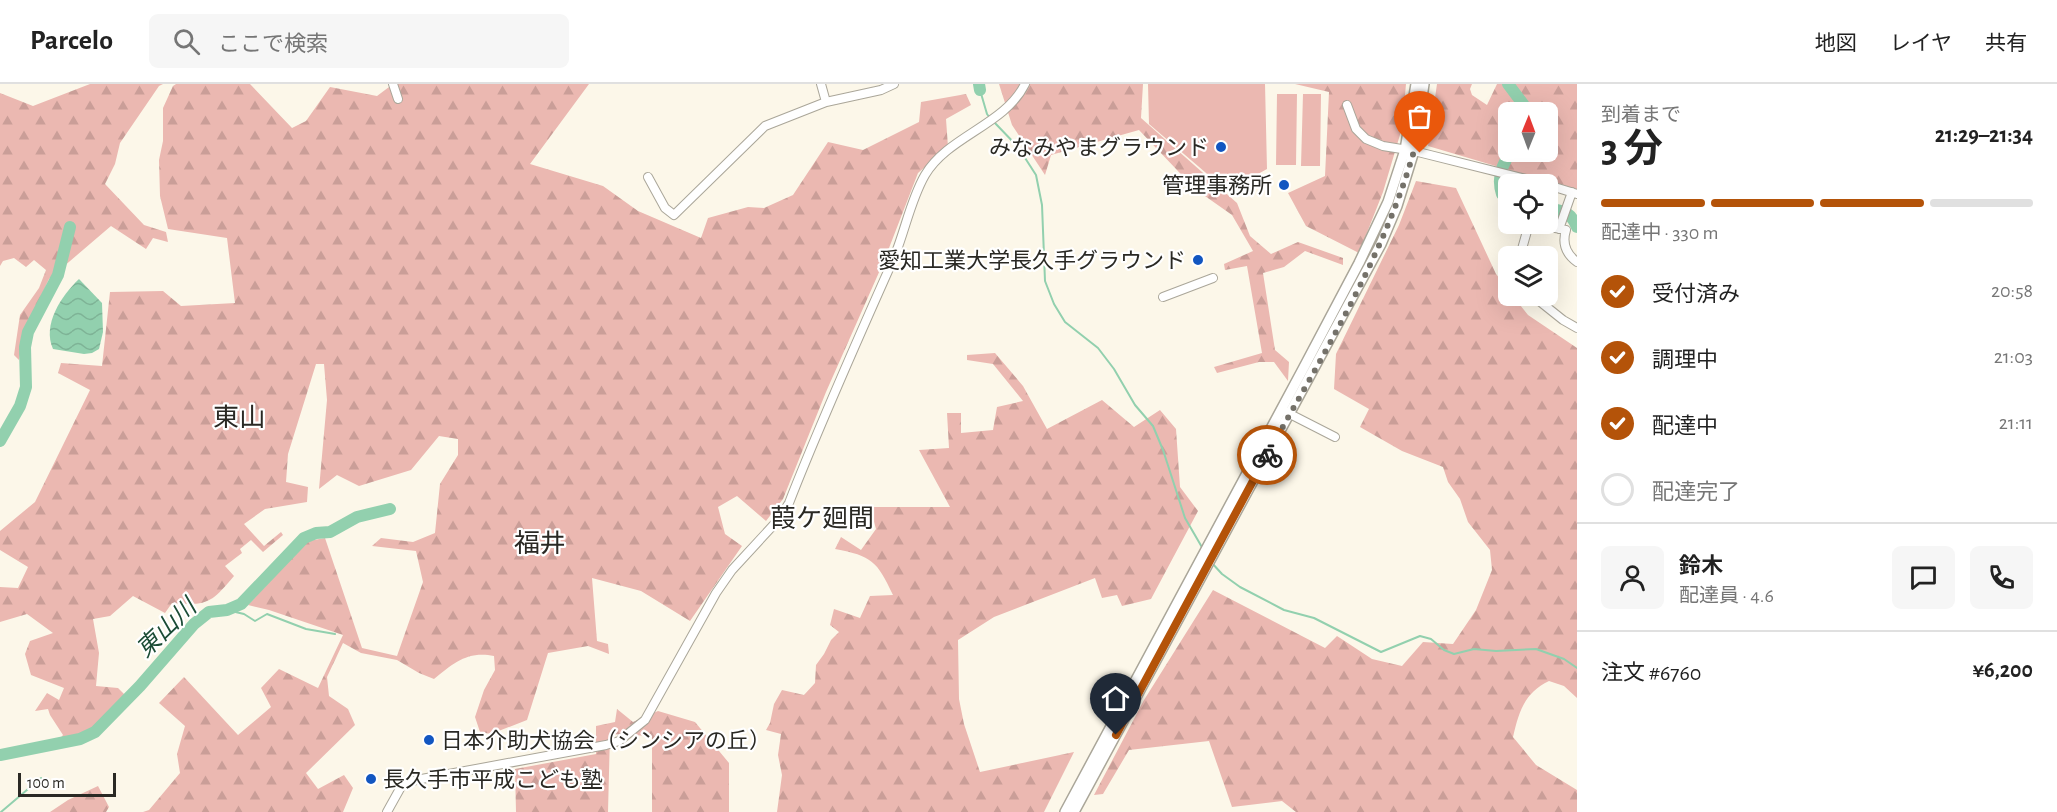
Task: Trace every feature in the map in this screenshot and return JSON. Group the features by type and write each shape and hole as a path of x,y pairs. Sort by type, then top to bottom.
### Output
{"main road":[{"path":"1409,151 1416,84"},
{"path":"1074,812 1285,411 1389,202 1409,151 1424,84"},
{"path":"1065,812 1201,568"}],"street":[{"path":"393,84 398,99"},
{"path":"821,84 826,102"},
{"path":"648,177 664,208 674,215 765,126 826,102 881,90 894,84"},
{"path":"387,812 402,785 416,780 606,745 619,741 645,720 716,593 739,562 779,519 789,502 897,250 917,191 925,175 934,163 963,138 1001,111 1020,93 1024,84"},
{"path":"1347,105 1356,129 1366,139 1383,146 1507,174"},
{"path":"1558,189 1573,195 1559,229 1566,230 1565,248 1577,262"},
{"path":"1163,297 1213,278"},
{"path":"1546,306 1577,328"},
{"path":"1285,411 1335,437"}],"green space":[{"path":"90,84 163,84 159,86 120,143 115,164 105,184 144,225 166,232 168,242 153,238 146,249 111,226 49,279 25,330 19,360 14,355 20,315 39,288 46,270 34,260 26,267 14,258 3,261 0,266 0,93 33,106"},
{"path":"176,84 250,84 292,128 306,121 330,87 377,96 393,84 589,84 530,164 603,186 638,211 701,238 708,218 748,207 764,208 793,195 828,142 863,150 919,122 921,102 966,94 971,105 946,119 948,147 918,173 884,261 826,392 783,499 766,521 737,496 718,507 725,534 742,546 690,621 641,591 592,578 597,641 608,644 609,654 588,646 548,653 527,720 491,734 480,732 475,717 484,690 495,670 494,656 468,657 455,663 434,679 397,660 361,653 343,643 327,677 329,696 348,709 355,725 306,773 318,789 344,775 353,788 343,812 143,812 149,810 180,773 177,754 185,726 159,703 184,677 238,735 271,707 261,688 279,669 318,688 343,635 248,605 308,541 325,538 362,648 397,656 423,582 416,551 372,546 381,538 413,542 435,533 440,484 458,455 458,439 439,436 411,470 359,486 337,475 319,489 327,400 324,364 316,364 288,454 286,482 308,487 307,502 265,509 244,524 264,546 281,532 283,535 263,552 251,540 240,549 242,553 225,566 234,576 220,592 208,601 194,604 172,603 165,613 133,596 110,616 93,619 99,653 96,686 118,688 126,696 126,700 93,732 81,737 58,741 63,735 48,709 35,711 47,693 59,700 64,688 31,675 25,654 30,641 53,633 27,614 0,622 0,587 18,588 28,567 0,550 0,531 35,502 90,390 58,373 61,363 102,366 110,292 163,291 181,306 235,303 227,238 168,229 160,196 159,160 163,141 163,108"},
{"path":"999,84 1143,84 1141,118 1237,203 1250,236 1271,254 1298,242 1343,258 1343,265 1305,251 1284,267 1263,273 1275,350 1289,362 1288,381 1274,362 1259,362 1217,373 1214,367 1262,353 1247,266 1225,270 1224,264 1253,251 1232,215 1195,189 1139,130 1051,155 1045,175 1012,125"},
{"name":"みなみやまグラウンド","path":"1148,84 1265,84 1267,169 1227,191 1149,124"},
{"path":"1295,84 1406,84 1402,128 1383,192 1359,253 1306,226 1288,193 1325,176 1329,92"},
{"path":"1437,84 1472,84 1470,89 1472,95 1487,105 1497,84 1577,84 1577,193 1558,185 1558,174 1523,174 1428,146"},
{"path":"1277,94 1297,94 1296,165 1276,165"},
{"path":"1303,94 1321,94 1320,166 1301,166"},
{"path":"1416,181 1456,188 1498,276 1498,306 1521,306 1528,315 1577,348 1577,698 1564,686 1549,681 1528,697 1513,737 1536,765 1577,790 1577,812 1296,812 1282,801 1232,807 1209,741 1129,750 1103,794 1094,795 1144,700 1213,590 1325,648 1337,636 1372,659 1402,666 1423,642 1453,644 1476,610 1492,570 1490,550 1468,522 1460,499 1448,482 1443,467 1402,451 1360,427 1369,409 1334,389 1336,354 1399,225"},
{"path":"995,353 1023,386 1047,429 1102,400 1134,427 1160,410 1176,429 1180,487 1198,511 1151,599 1122,606 1117,595 1102,598 1095,578 994,617 958,640 959,699 964,724 980,772 1074,752 1044,812 777,812 782,775 778,755 781,734 766,730 774,704 782,690 804,695 815,683 816,665 831,640 839,632 830,625 834,609 860,618 870,596 893,595 882,574 872,562 857,554 835,549 841,537 861,550 876,529 870,507 950,507 919,450 949,448 947,413 961,413 961,433 993,430 997,407 1023,401 993,364 967,360 967,355"},
{"path":"617,709 633,722 658,711 695,722 729,763 729,812 652,812 652,736 610,734 608,812 516,812 515,769 596,754 596,726 615,722"},
{"path":"98,786 109,807 106,812 50,812 68,800"}],"water":[{"path":"79,279 102,303 103,332 99,349 84,354 53,349 50,340 55,311"}],"waterway":[{"path":"979,84 980,90"},
{"path":"1508,84 1522,102"},
{"path":"980,90 990,118"},
{"path":"994,122 1018,147 1036,175 1042,205 1045,281 1054,304 1065,322 1098,348 1114,369 1135,405 1153,426 1185,518 1203,549"},
{"path":"1501,174 1505,162"},
{"path":"1558,211 1569,215 1577,227"},
{"path":"0,441 20,406 26,387 25,347 28,332 58,275 70,227"},
{"name":"東山川","path":"0,755 80,739 95,732 140,686 194,624 209,612 227,610 241,604 304,538 316,533 330,532 357,517 390,509"},
{"path":"1211,562 1222,574 1240,587 1284,610 1314,618 1381,652 1420,636 1431,639 1444,650 1454,654 1474,649 1496,651 1536,649 1564,659 1577,668"},
{"path":"227,610 244,614 255,621 267,614 306,629 335,634"},
{"path":"1,812 41,778"}],"way so far":[{"path":"1267,455 1381,244 1397,206 1414,151 1420,153"}],"place":[{"name":"みなみやまグラウンド","path":"1221,147"},
{"name":"管理事務所","path":"1284,185"},
{"name":"愛知工業大学長久手グラウンド","path":"1198,260"},
{"name":"日本介助犬協会（シンシアの丘）","path":"429,740"},
{"name":"長久手市平成こども塾","path":"371,779"}],"district":[{"name":"東山","path":"239,417"},
{"name":"葭ケ廻間","path":"822,518"},
{"name":"福井","path":"540,543"}],"route":[{"path":"1116,735 1267,455"}]}
